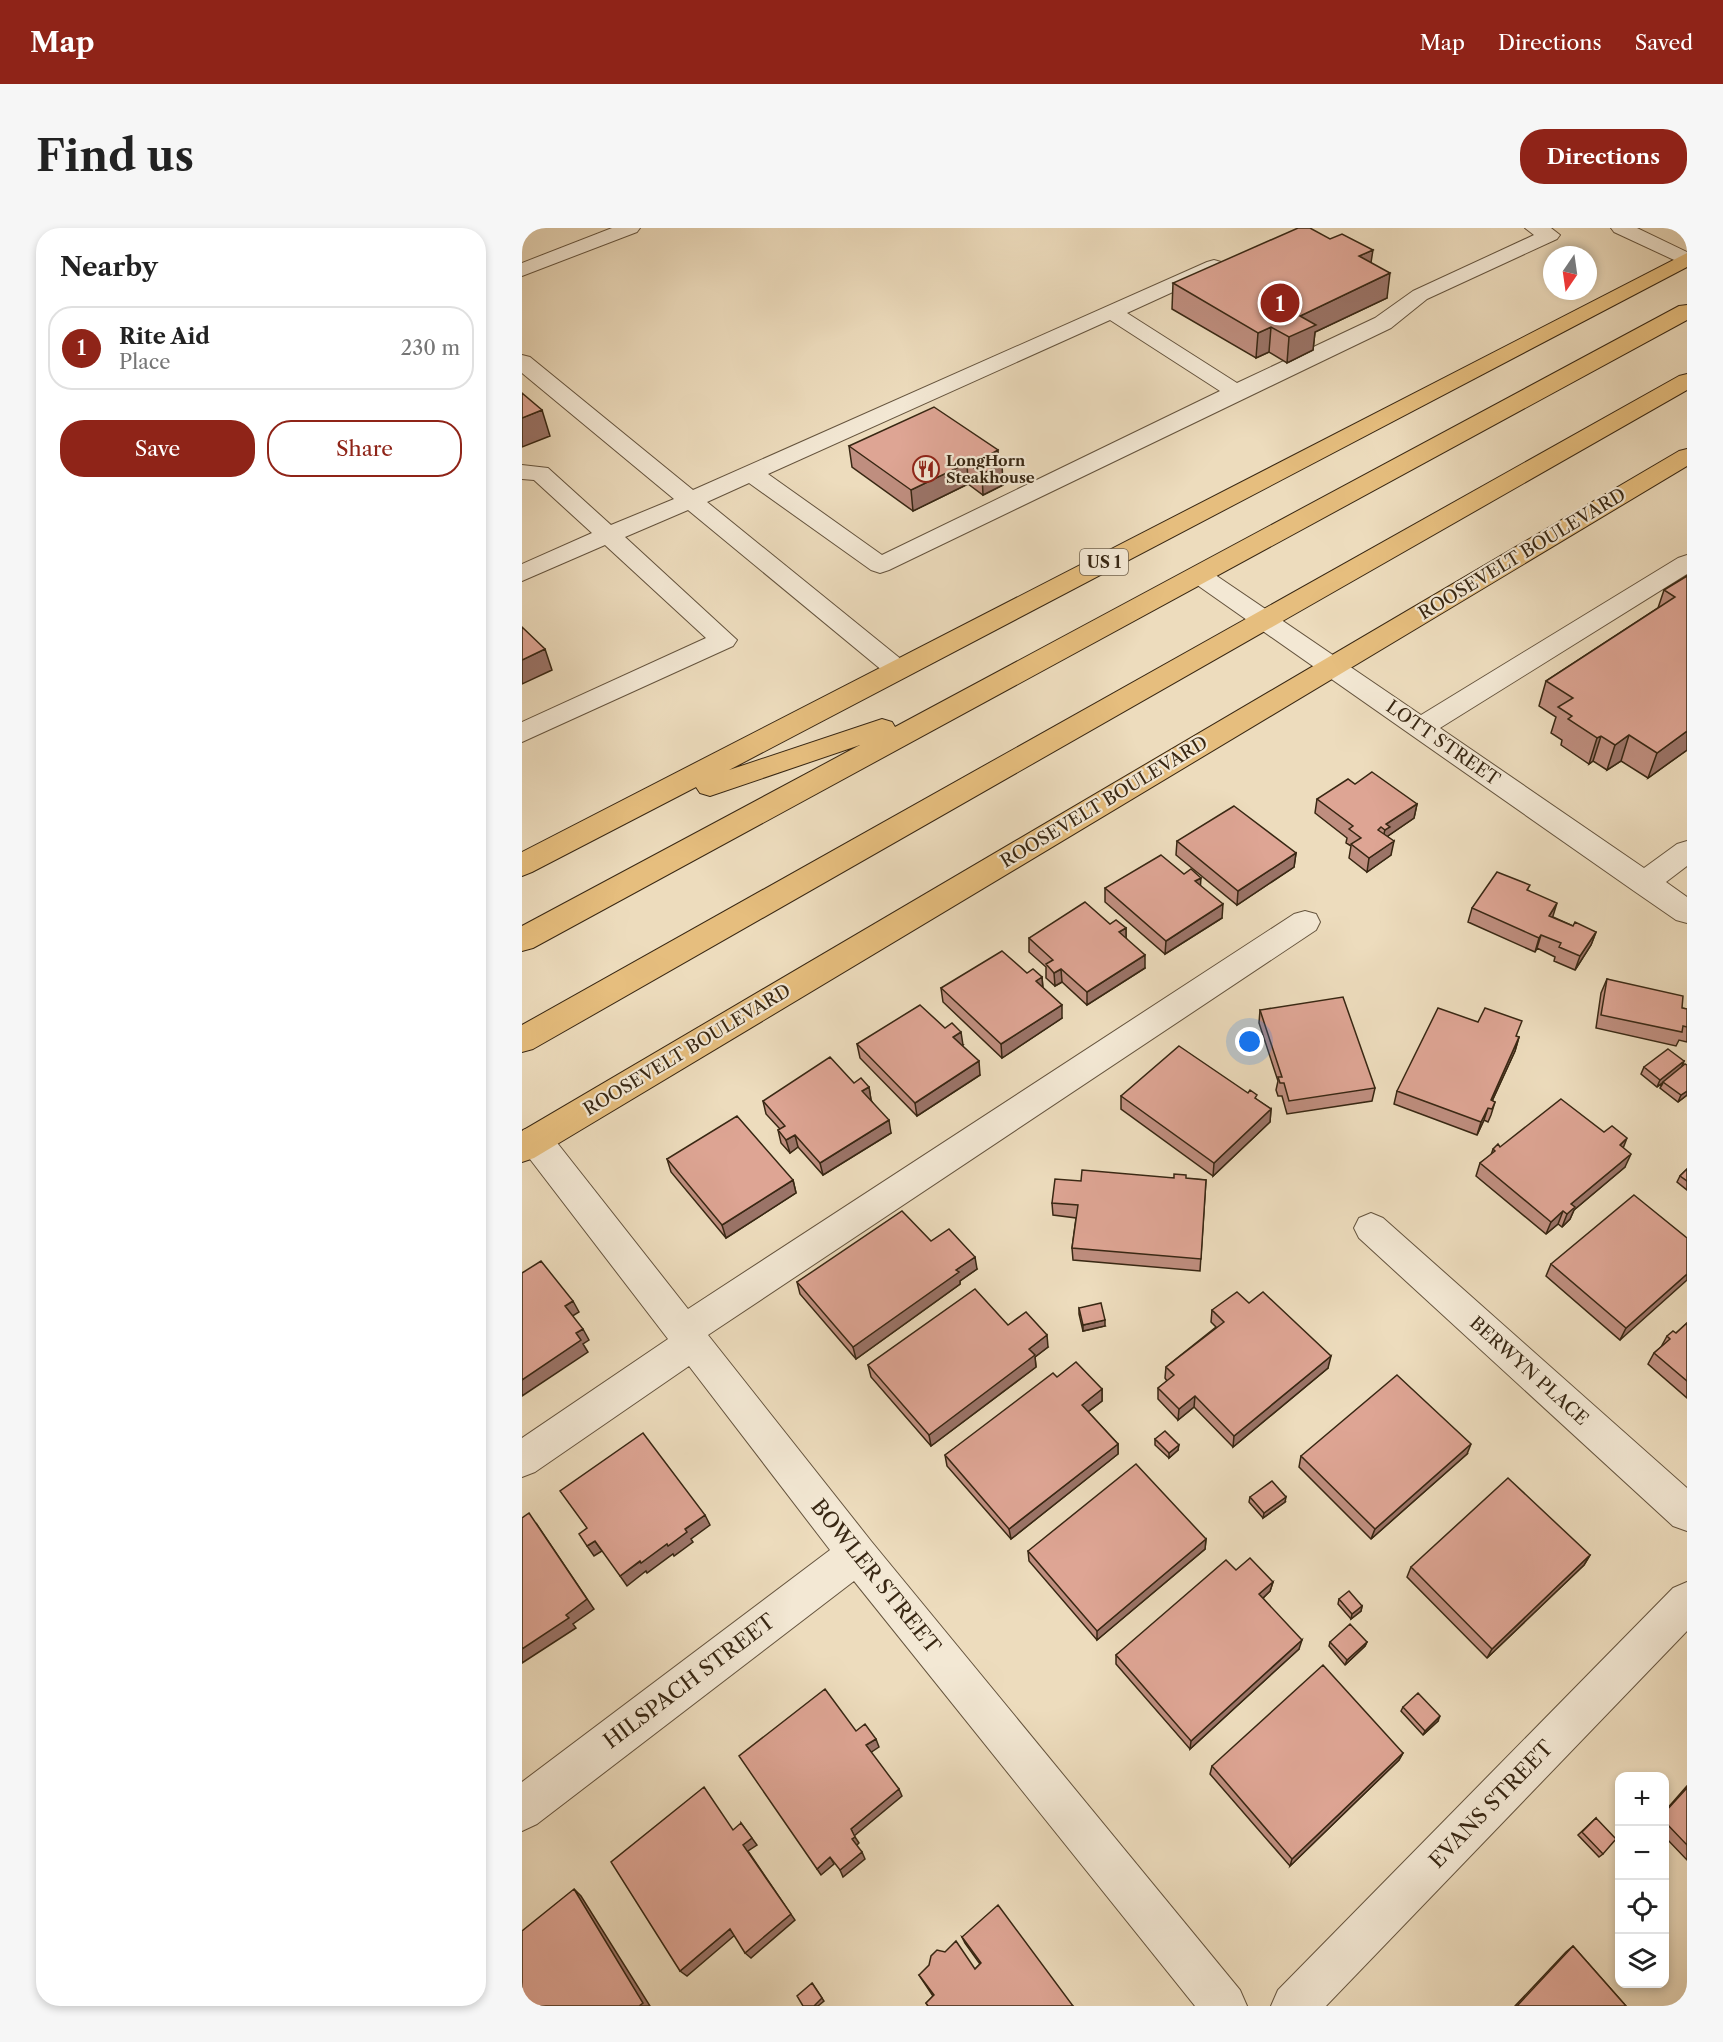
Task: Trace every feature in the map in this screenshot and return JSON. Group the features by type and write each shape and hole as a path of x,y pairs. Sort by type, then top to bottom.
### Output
{"highway":[{"name":"US 1","path":"522,865 1687,259"},
{"path":"522,940 1687,311"},
{"path":"522,1040 1687,381"},
{"name":"ROOSEVELT BOULEVARD","path":"528,1144 1687,456"},
{"path":"608,820 969,699"}],"street":[{"path":"522,270 630,228"},
{"path":"751,473 880,565 1383,322 1420,295 1550,235 1535,228"},
{"path":"1621,228 1687,259"},
{"path":"522,573 1235,257"},
{"path":"1112,312 1236,392"},
{"path":"522,362 898,670"},
{"path":"522,472 540,473 724,640 522,734"},
{"path":"1420,728 1687,563"},
{"name":"LOTT STREET","path":"1200,575 1687,912"},
{"path":"1644,883 1687,851"},
{"path":"522,1459 688,1337 1305,922"},
{"name":"BOWLER STREET","path":"528,1144 688,1337 857,1554 1224,2006"},
{"name":"BERWYN PLACE","path":"1371,1228 1687,1513"},
{"name":"HILSPACH STREET","path":"522,1809 857,1554"},
{"name":"EVANS STREET","path":"1294,2006 1687,1602"}],"building":[{"path":"1298,228 1310,228 1330,239 1342,234 1373,250 1359,256 1390,273 1300,316 1316,325 1289,337 1271,327 1258,333 1173,283"},
{"path":"522,393 542,410 522,418"},
{"path":"934,407 998,450 989,455 1002,464 982,474 967,463 911,490 849,446"},
{"path":"1687,576 1687,731 1657,753 1629,735 1615,745 1601,736 1597,738 1568,719 1572,716 1558,707 1573,698 1546,681 1675,597 1664,590"},
{"path":"522,627 545,649 522,660"},
{"path":"1372,772 1417,804 1386,824 1390,827 1385,830 1381,827 1378,830 1394,841 1369,858 1351,844 1361,838 1349,829 1353,826 1317,799 1348,779 1355,784"},
{"path":"1234,806 1296,853 1238,891 1177,841"},
{"path":"1161,855 1184,874 1191,869 1201,878 1195,881 1223,904 1166,941 1105,888"},
{"path":"1497,872 1530,885 1527,890 1557,903 1549,916 1573,926 1575,922 1596,932 1580,956 1559,947 1561,943 1541,935 1539,938 1472,908"},
{"path":"1085,902 1110,924 1116,920 1126,928 1119,932 1145,955 1087,992 1061,969 1054,973 1046,964 1053,960 1029,938"},
{"path":"1002,951 1027,973 1033,969 1042,977 1036,981 1062,1005 1001,1044 941,988"},
{"path":"1607,979 1683,996 1682,1008 1687,1009 1687,1027 1683,1026 1682,1032 1601,1015"},
{"path":"1343,997 1375,1088 1289,1101 1284,1083 1280,1083 1278,1077 1282,1077 1260,1010"},
{"path":"920,1005 945,1028 952,1023 961,1032 953,1037 979,1061 915,1103 857,1044"},
{"path":"1438,1008 1478,1022 1485,1008 1522,1021 1516,1036 1519,1037 1491,1100 1495,1102 1492,1109 1488,1108 1481,1122 1397,1091"},
{"path":"1179,1046 1248,1093 1250,1090 1257,1095 1255,1098 1271,1109 1214,1163 1121,1096"},
{"path":"1668,1049 1684,1061 1660,1080 1644,1067"},
{"path":"830,1057 854,1083 861,1078 869,1087 862,1091 889,1120 820,1163 795,1135 786,1140 778,1130 785,1126 763,1101"},
{"path":"1685,1064 1687,1065 1687,1091 1681,1095 1663,1082"},
{"path":"1561,1099 1604,1132 1612,1126 1627,1138 1620,1145 1631,1154 1571,1204 1575,1207 1567,1214 1563,1211 1551,1222 1480,1163 1495,1151 1493,1149 1498,1144 1500,1147"},
{"path":"737,1116 793,1180 722,1225 667,1159"},
{"path":"1687,1169 1687,1181 1680,1176"},
{"path":"1082,1170 1174,1178 1174,1174 1206,1180 1201,1259 1072,1248 1078,1205 1052,1203 1055,1179 1081,1181"},
{"path":"1634,1195 1687,1238 1687,1274 1626,1328 1551,1264"},
{"path":"902,1211 931,1241 949,1229 975,1257 956,1270 959,1272 853,1347 797,1282"},
{"path":"541,1261 573,1301 565,1306 583,1329 576,1333 581,1340 522,1380 522,1273"},
{"path":"975,1289 1008,1325 1026,1312 1047,1335 1029,1349 1035,1355 929,1435 868,1365"},
{"path":"1237,1292 1249,1303 1263,1292 1331,1356 1234,1436 1195,1396 1179,1409 1158,1388 1174,1375 1166,1367 1224,1322 1212,1310"},
{"path":"1101,1303 1105,1320 1083,1325 1079,1308"},
{"path":"1687,1323 1687,1381 1654,1353 1670,1339 1667,1336 1673,1331 1676,1333"},
{"path":"1076,1362 1102,1389 1082,1405 1118,1444 1009,1529 945,1455 1053,1373 1057,1377"},
{"path":"1397,1375 1471,1444 1375,1529 1301,1456"},
{"path":"1165,1431 1179,1445 1169,1453 1155,1439"},
{"path":"643,1433 705,1515 685,1529 687,1532 668,1546 667,1544 620,1576 595,1541 587,1546 579,1534 587,1528 560,1491"},
{"path":"1136,1464 1206,1539 1097,1631 1028,1551"},
{"path":"1508,1478 1590,1555 1492,1649 1411,1567"},
{"path":"1272,1481 1286,1497 1264,1513 1250,1497"},
{"path":"529,1513 587,1599 566,1615 569,1618 522,1649 522,1518"},
{"path":"1250,1558 1273,1582 1259,1594 1302,1640 1191,1741 1116,1655 1226,1560 1236,1570"},
{"path":"1349,1591 1362,1606 1352,1614 1339,1599"},
{"path":"1350,1624 1367,1642 1347,1660 1330,1642"},
{"path":"1323,1665 1403,1753 1292,1859 1212,1766"},
{"path":"825,1689 856,1731 865,1724 876,1739 866,1745 899,1789 851,1829 855,1837 852,1839 862,1852 840,1870 830,1857 817,1869 739,1756"},
{"path":"1418,1693 1440,1716 1425,1731 1403,1707"},
{"path":"704,1787 733,1830 741,1823 752,1838 743,1845 791,1914 745,1953 730,1929 680,1971 611,1862"},
{"path":"1687,1788 1687,1845 1669,1826 1669,1808"},
{"path":"1596,1818 1615,1840 1603,1854 1582,1832"},
{"path":"574,1889 643,2003 639,2006 522,2006 522,1931"},
{"path":"998,1905 1073,2006 928,2006 926,2003 934,1995 919,1975 929,1965 931,1956 937,1950 945,1952 956,1941 975,1969 981,1963 962,1937"},
{"path":"1573,1946 1626,2006 1517,2006"},
{"path":"812,1983 822,1998 814,2006 803,2006 797,1996"}],"place":[{"name":"Rite Aid","path":"1280,303"},
{"name":"LongHorn Steakhouse","path":"926,469"}]}
